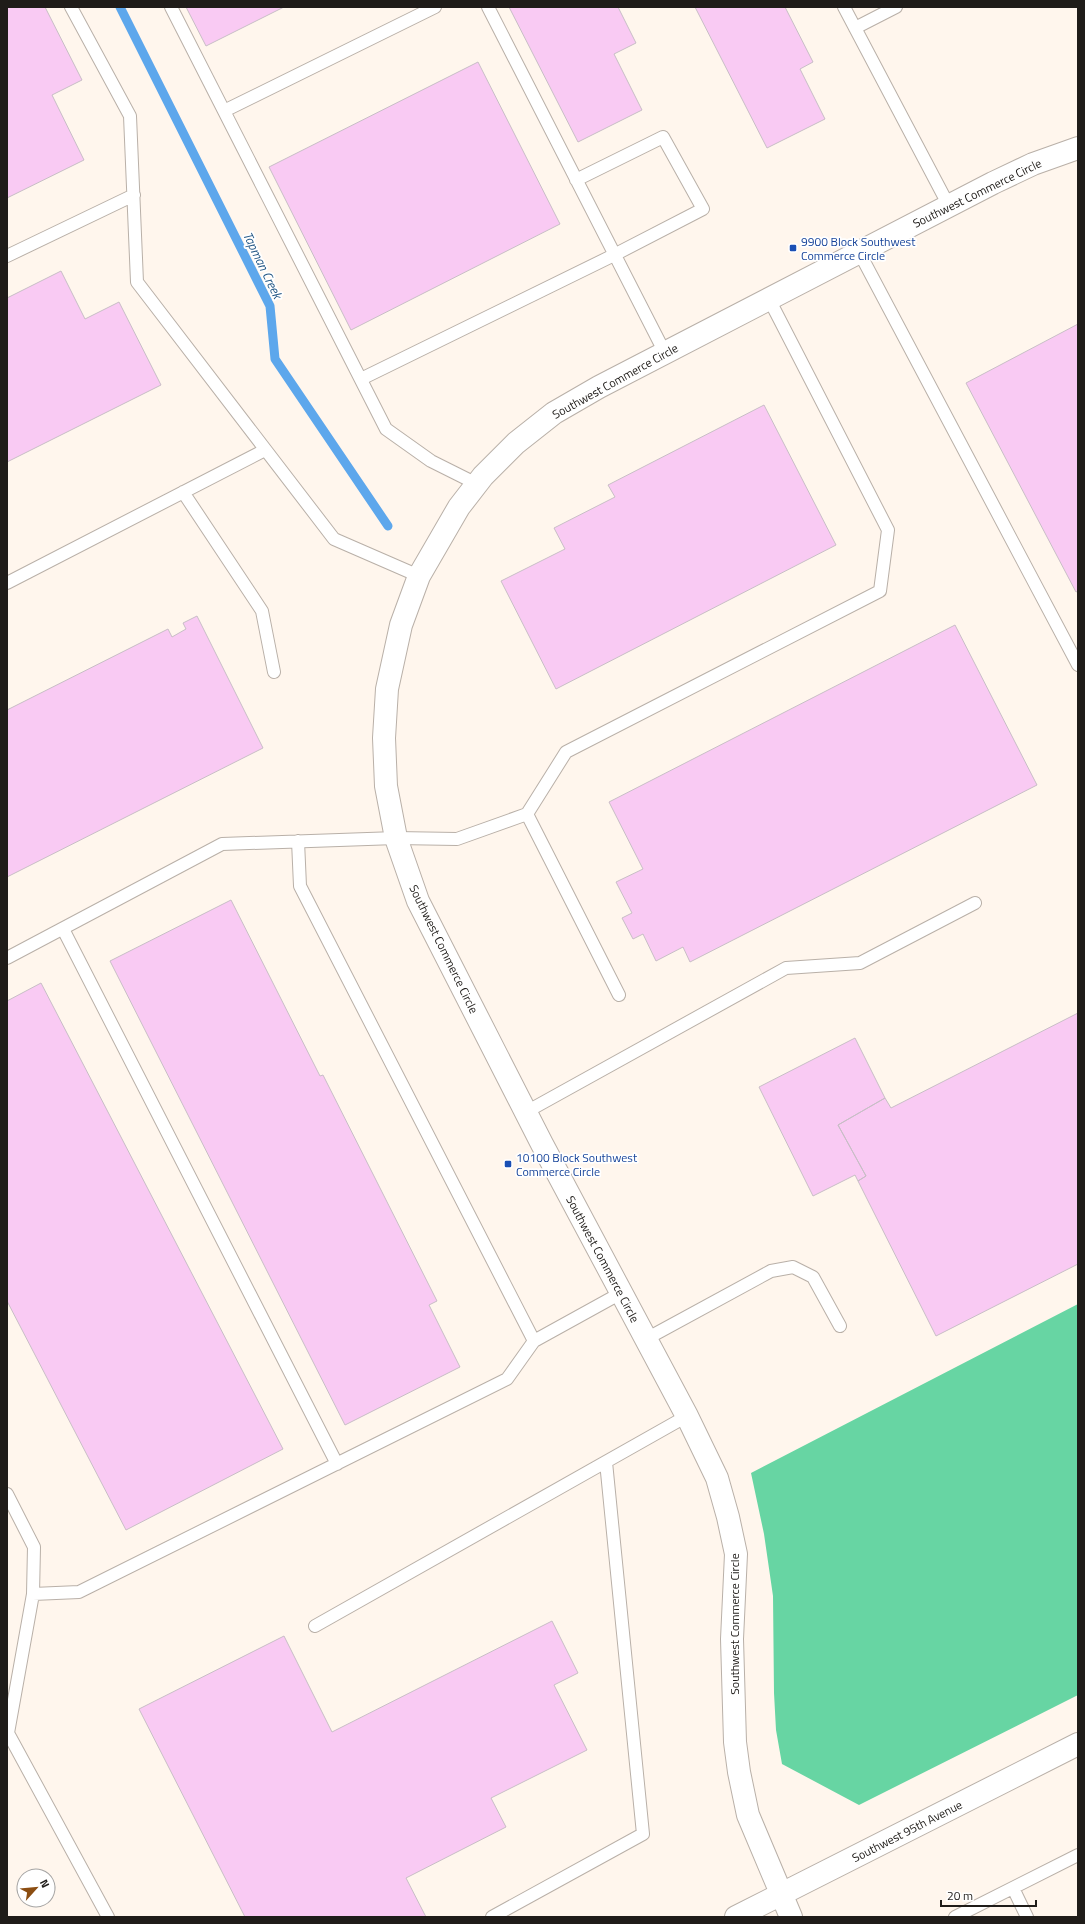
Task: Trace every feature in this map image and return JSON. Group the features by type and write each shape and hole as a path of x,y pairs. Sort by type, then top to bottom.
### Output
{"street":[{"name":"Southwest Commerce Circle","path":"791,1917 748,1815 738,1764 734,1717 732,1640 736,1554 728,1517 717,1478 687,1416 526,1112 418,901 396,838 386,786 384,738 387,689 401,625 419,576 458,508 477,484 516,443 554,413 664,353 858,252 1033,164 1078,148"},
{"name":"Southwest 95th Avenue","path":"736,1917 1078,1744"}],"lane":[{"path":"71,7 130,116 137,282 334,539 419,576"},
{"path":"171,7 386,429 431,461 477,484"},
{"path":"224,111 435,7"},
{"path":"488,7 664,353"},
{"path":"844,7 949,206"},
{"path":"855,28 896,7"},
{"path":"361,379 614,255 703,209 663,137 576,180"},
{"path":"7,256 134,196"},
{"path":"858,252 1078,665"},
{"path":"7,958 222,844 396,838 457,839 526,814 566,752 880,591 888,530 769,299"},
{"path":"7,583 265,450"},
{"path":"183,492 262,611 274,672"},
{"path":"526,814 619,995"},
{"path":"298,842 300,886 534,1342"},
{"path":"526,1112 786,968 860,963 975,903"},
{"path":"63,929 337,1464"},
{"path":"646,1339 771,1271 793,1267 813,1277 840,1326"},
{"path":"33,1594 79,1592 507,1379 534,1342 621,1293"},
{"path":"315,1626 687,1416"},
{"path":"492,1917 643,1834 606,1462"},
{"path":"7,1494 34,1547 33,1594 8,1733 108,1917"},
{"path":"955,1917 1078,1855"},
{"path":"1013,1888 1027,1917"}],"green space":[{"path":"1078,1304 1078,1695 859,1805 782,1764 776,1730 774,1693 773,1596 764,1534 751,1473"}],"building":[{"path":"7,7 45,7 82,80 52,95 84,160 7,198"},
{"path":"186,7 284,7 206,46"},
{"path":"509,7 618,7 636,43 614,54 642,110 578,142"},
{"path":"695,7 785,7 813,62 800,69 825,119 767,148"},
{"path":"478,62 560,224 351,330 269,167"},
{"path":"61,271 85,319 119,302 161,385 7,462 7,298"},
{"path":"1078,324 1078,591 1076,592 966,383"},
{"path":"764,405 836,545 556,689 501,581 565,549 554,528 615,497 608,485"},
{"path":"197,616 263,748 7,877 7,710 168,629 172,637 186,629 183,623"},
{"path":"955,625 1037,785 690,962 683,947 656,961 643,934 633,939 622,918 632,913 616,882 643,869 609,802"},
{"path":"231,900 320,1076 323,1075 437,1301 429,1305 460,1367 345,1425 110,961"},
{"path":"41,983 283,1449 126,1530 7,1301 7,1001"},
{"path":"1078,1013 1078,1264 936,1336 858,1181 866,1176 838,1125 885,1098 891,1108"},
{"path":"855,1038 885,1098 838,1125 866,1176 858,1181 855,1175 813,1196 759,1087"},
{"path":"552,1621 578,1673 554,1685 587,1750 491,1798 506,1827 406,1878 426,1917 245,1917 139,1709 284,1636 332,1732"}],"waterway":[{"name":"Tapman Creek","path":"120,7 270,306 275,359 388,526"}],"place":[{"name":"9900 Block Southwest Commerce Circle","path":"793,248"},
{"name":"10100 Block Southwest Commerce Circle","path":"508,1164"}]}
